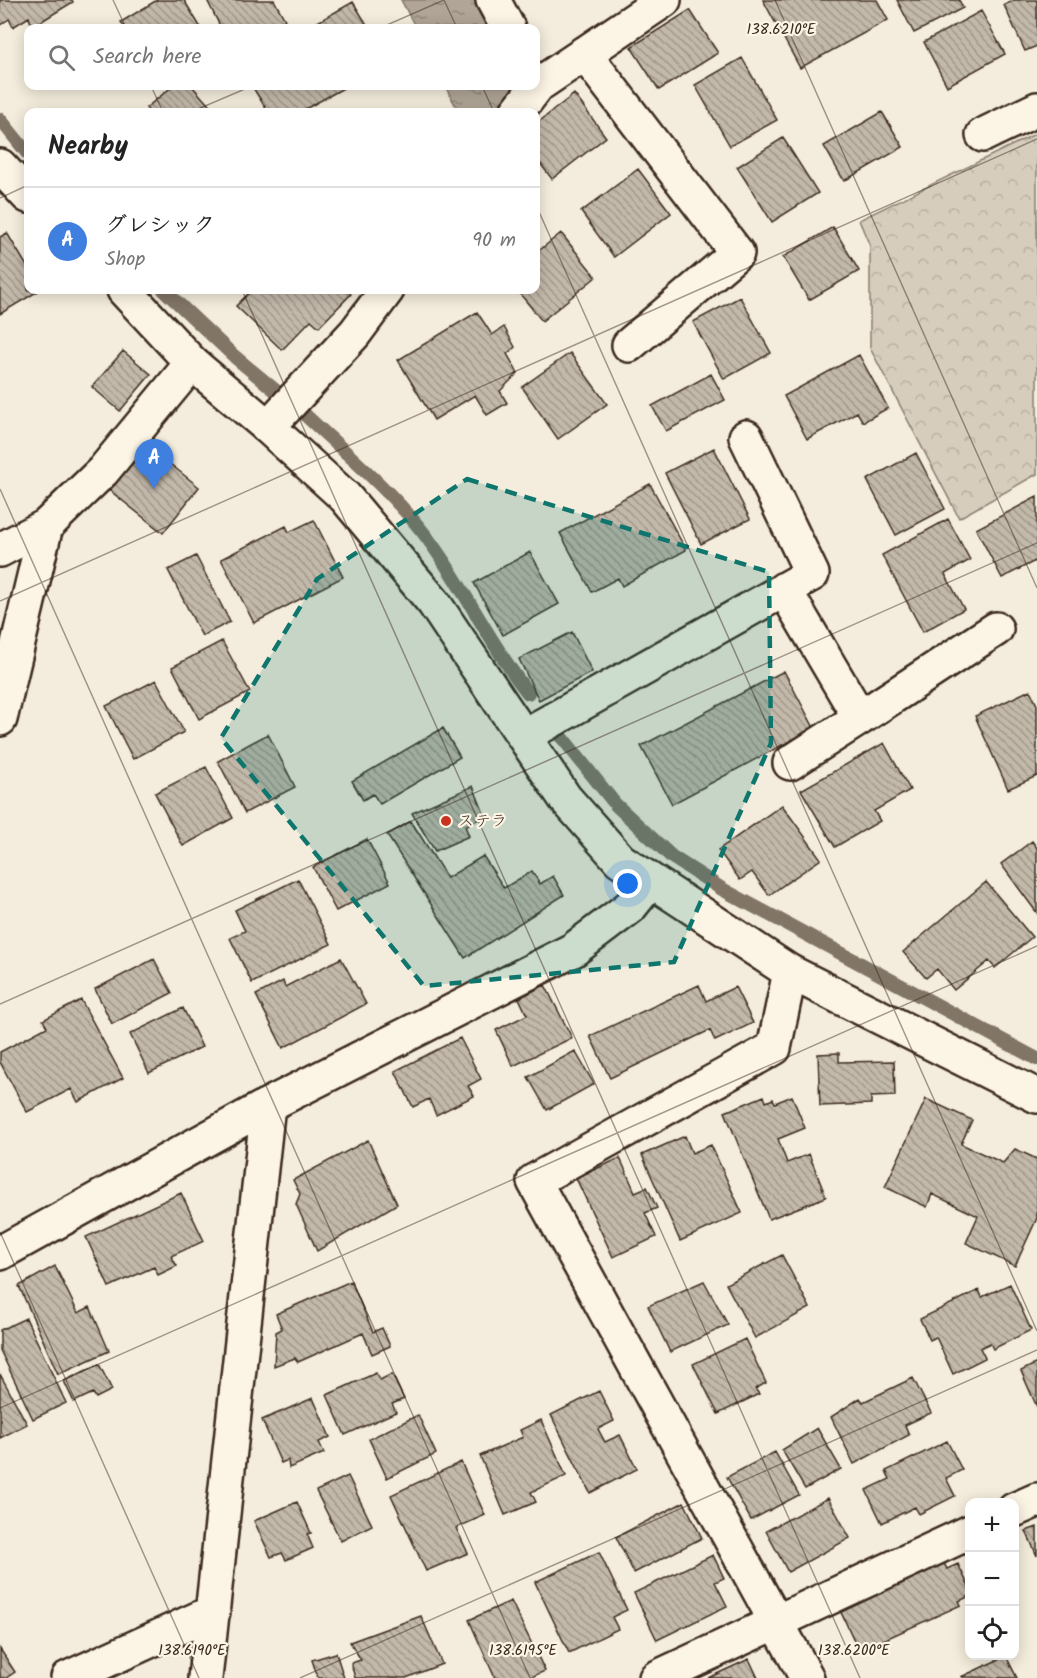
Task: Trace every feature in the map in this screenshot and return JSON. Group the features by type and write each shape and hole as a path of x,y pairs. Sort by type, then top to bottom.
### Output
{"street":[{"path":"493,0 506,24"},
{"path":"540,80 598,45 664,0"},
{"path":"598,45 737,253 628,345"},
{"path":"520,108 532,90"},
{"path":"983,135 1037,109"},
{"path":"0,166 24,192"},
{"path":"128,294 192,363 268,427 345,497 434,603 565,798 620,860 790,972 1037,1096"},
{"path":"268,427 355,333 384,294"},
{"path":"0,550 46,526 103,471 192,363"},
{"path":"524,736 812,574 746,437"},
{"path":"0,719 46,526"},
{"path":"784,589 860,718"},
{"path":"790,763 996,629"},
{"path":"0,1252 268,1104 573,950 630,907 651,881"},
{"path":"790,972 774,1048 534,1181 807,1678"},
{"path":"205,1678 268,1104"},
{"path":"1019,1508 1037,1500"},
{"path":"656,1678 965,1534"},
{"path":"69,1678 213,1612"}],"highlighted area":[{"path":"467,479 769,572 771,743 674,962 424,986 221,738 317,579"}],"green space":[{"path":"1037,133 1037,474 959,518 870,348 870,246 859,220"}],"water":[{"path":"401,0 486,0 500,24 414,24"},
{"path":"447,90 525,90 510,108 457,108"}],"building":[{"path":"0,0 72,0 73,2 37,24 31,24 29,17 13,27 9,19 0,25"},
{"path":"157,0 184,0 199,24 122,24 121,22"},
{"path":"207,0 274,0 285,20 276,24 219,24"},
{"path":"763,0 877,0 888,20 800,68"},
{"path":"897,0 959,0 963,8 914,33"},
{"path":"1015,0 1037,0 1037,46 1025,51 1004,5"},
{"path":"353,2 367,24 314,24"},
{"path":"690,10 718,53 659,90 631,47"},
{"path":"981,11 1005,54 947,86 924,42"},
{"path":"742,58 777,120 730,146 695,85"},
{"path":"168,90 196,90 211,108 146,108"},
{"path":"254,90 340,90 307,108 266,108"},
{"path":"574,94 606,137 552,179 540,163 540,121"},
{"path":"882,112 903,147 844,181 824,146"},
{"path":"783,138 818,193 772,222 737,167"},
{"path":"638,169 671,213 614,257 581,212"},
{"path":"833,227 859,271 809,300 783,257"},
{"path":"7,233 24,261 24,294 33,294 0,314 0,237"},
{"path":"561,233 596,277 542,321 520,294 540,294 540,250"},
{"path":"248,294 351,294 319,327 311,320 282,350 236,306"},
{"path":"740,297 771,353 724,379 693,322"},
{"path":"477,312 492,335 504,327 515,347 507,354 518,373 500,391 507,403 487,415 475,395 434,420 398,360"},
{"path":"123,351 151,374 120,411 92,387"},
{"path":"570,353 607,404 558,439 522,387"},
{"path":"859,355 888,408 863,422 857,412 807,439 784,396"},
{"path":"711,374 725,400 666,431 652,406"},
{"path":"145,444 199,487 163,533 109,490"},
{"path":"714,448 750,519 701,544 665,473"},
{"path":"916,453 945,509 896,535 867,480"},
{"path":"650,484 686,550 622,586 618,578 592,592 560,533"},
{"path":"1037,497 1037,560 1002,578 976,529"},
{"path":"948,519 970,560 945,574 964,609 923,632 882,555"},
{"path":"314,520 343,577 254,623 221,559 286,526 289,532"},
{"path":"530,552 559,604 503,635 474,583"},
{"path":"196,556 230,622 202,636 168,570"},
{"path":"572,632 592,672 539,700 519,659"},
{"path":"222,641 250,692 199,719 172,667"},
{"path":"784,671 814,728 672,804 641,746"},
{"path":"156,680 184,732 133,759 106,706"},
{"path":"1030,690 1037,705 1037,776 1008,789 975,716"},
{"path":"443,728 460,757 380,804 373,794 363,800 352,781"},
{"path":"268,734 295,787 245,813 218,761"},
{"path":"884,743 910,790 874,811 880,821 835,847 801,790"},
{"path":"206,767 233,818 183,846 155,793"},
{"name":"ステラ","path":"473,786 485,816 465,826 469,836 435,851 412,813"},
{"path":"782,805 821,859 769,895 752,872 740,880 718,850"},
{"path":"411,821 447,878 483,856 504,888 532,871 540,884 553,876 564,895 465,958 387,835"},
{"path":"367,839 390,883 336,911 313,867"},
{"path":"1032,841 1037,848 1037,913 1001,864"},
{"path":"298,879 331,944 252,983 230,938 245,931 235,910"},
{"path":"986,882 1032,937 995,968 989,961 954,990 937,969 926,978 903,952"},
{"path":"341,958 366,1004 283,1048 256,995 283,981 285,987"},
{"path":"154,959 172,993 112,1024 95,989"},
{"path":"545,985 572,1038 513,1066 496,1030 527,1015 519,998"},
{"path":"699,985 706,1001 735,987 753,1023 715,1041 710,1030 610,1078 590,1036"},
{"path":"81,1000 123,1078 78,1102 71,1089 27,1112 0,1062 0,1052 47,1027 43,1020"},
{"path":"183,1008 202,1047 149,1073 130,1034"},
{"path":"460,1038 481,1079 468,1086 474,1096 436,1115 429,1099 413,1107 395,1071"},
{"path":"575,1051 594,1084 547,1110 528,1077"},
{"path":"839,1053 839,1062 894,1061 895,1096 871,1097 871,1104 820,1106 818,1054"},
{"path":"764,1096 766,1102 773,1099 775,1103 792,1096 805,1128 778,1139 787,1163 809,1154 826,1197 769,1219 725,1112"},
{"path":"926,1099 972,1120 961,1144 1003,1163 1015,1149 1037,1159 1037,1218 1015,1266 966,1243 978,1216 932,1194 927,1207 885,1187"},
{"path":"685,1136 692,1153 711,1145 742,1213 680,1241 642,1155"},
{"path":"368,1140 397,1204 317,1251 296,1204 300,1194 293,1180"},
{"path":"620,1158 635,1192 647,1187 657,1208 645,1213 656,1237 613,1257 576,1178"},
{"path":"181,1193 204,1241 171,1256 177,1266 158,1275 154,1267 109,1287 86,1237"},
{"path":"782,1255 810,1308 755,1338 726,1284"},
{"path":"55,1266 78,1313 90,1307 109,1351 58,1374 19,1286"},
{"path":"351,1281 373,1332 382,1328 390,1346 372,1354 363,1333 298,1362 295,1358 274,1366 276,1332 282,1329 276,1314"},
{"path":"704,1281 728,1325 670,1352 648,1306"},
{"path":"1010,1284 1031,1330 993,1349 990,1343 980,1348 985,1358 953,1374 936,1337 930,1340 920,1319 979,1290 982,1297"},
{"path":"26,1318 66,1403 33,1419 0,1350 0,1330"},
{"path":"745,1339 766,1383 755,1389 759,1394 718,1414 693,1364"},
{"path":"1037,1363 1037,1407 1021,1371"},
{"path":"99,1364 112,1390 96,1398 93,1393 74,1402 64,1381"},
{"path":"376,1373 380,1380 392,1374 404,1399 392,1404 396,1412 345,1435 327,1395"},
{"path":"0,1374 27,1424 0,1438"},
{"path":"913,1378 931,1413 905,1425 909,1435 854,1464 831,1417 860,1398 863,1402"},
{"path":"599,1391 614,1421 598,1429 605,1442 620,1435 637,1469 590,1493 551,1415"},
{"path":"313,1398 330,1437 319,1442 324,1453 289,1468 288,1460 281,1463 262,1420"},
{"path":"418,1415 436,1454 387,1478 369,1439"},
{"path":"541,1420 566,1476 531,1492 536,1502 505,1515 480,1456 523,1437 520,1430"},
{"path":"817,1428 841,1469 805,1489 782,1450"},
{"path":"947,1441 962,1470 946,1478 955,1496 919,1514 915,1507 882,1523 866,1490 890,1479 886,1471"},
{"path":"775,1452 799,1495 751,1520 727,1477"},
{"path":"461,1462 485,1515 456,1528 468,1553 426,1571 391,1495"},
{"path":"348,1476 372,1525 341,1541 316,1491"},
{"path":"828,1498 850,1538 788,1572 766,1531"},
{"path":"297,1502 311,1533 307,1534 313,1548 286,1560 282,1553 271,1557 254,1521"},
{"path":"684,1502 702,1538 634,1573 616,1537"},
{"path":"1037,1527 1037,1556 1026,1531"},
{"path":"599,1552 627,1610 612,1617 618,1629 569,1653 535,1582"},
{"path":"713,1555 724,1578 715,1582 727,1606 657,1640 634,1593"},
{"path":"943,1561 947,1569 958,1564 965,1579 965,1598 959,1601 961,1605 859,1651 839,1608"},
{"path":"511,1601 545,1671 529,1678 495,1678 469,1620"},
{"path":"421,1616 442,1664 406,1678 355,1678 351,1663 361,1660 350,1642"},
{"path":"0,1649 15,1672 6,1678 0,1678"},
{"path":"336,1653 344,1678 318,1678 312,1660"},
{"path":"749,1659 758,1678 708,1678"},
{"path":"997,1660 1008,1660 1017,1678 961,1677"}],"waterway":[{"path":"0,119 24,149"},
{"path":"168,294 235,357 282,396"},
{"path":"301,411 379,484 422,531 528,693"},
{"path":"557,731 616,805 672,857 722,889 1037,1059"}],"place":[{"name":"グレシック","path":"154,489"},
{"name":"ステラ","path":"446,821"}]}
